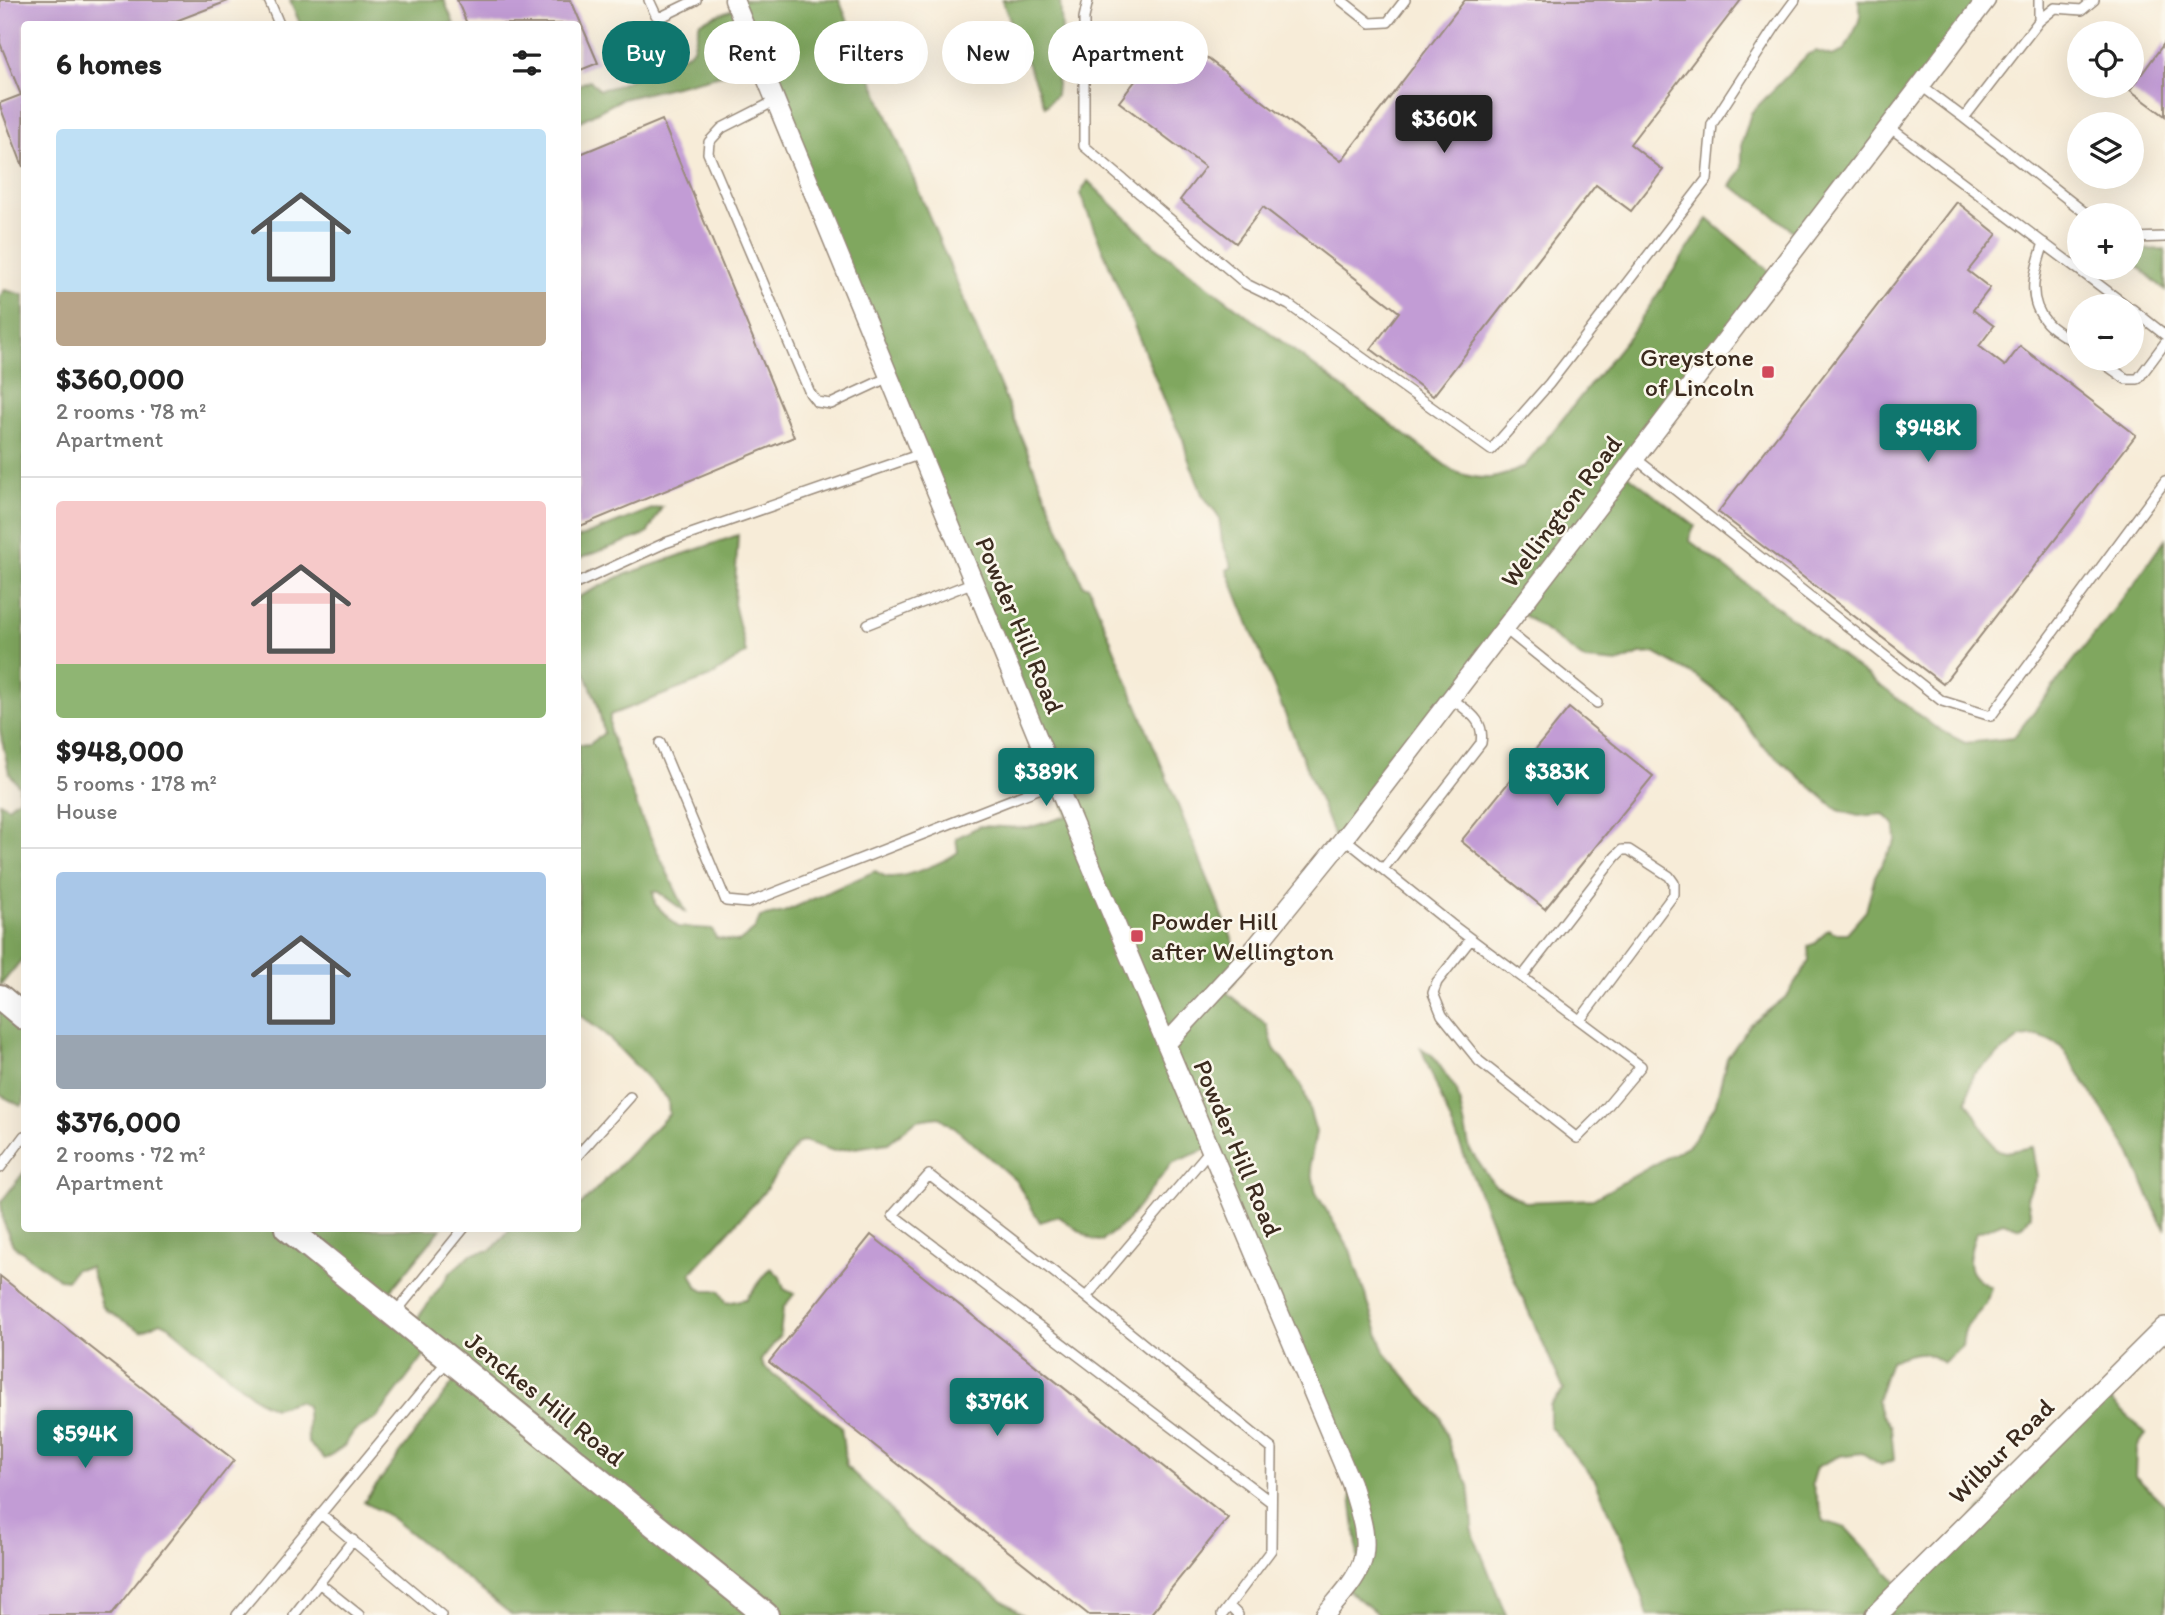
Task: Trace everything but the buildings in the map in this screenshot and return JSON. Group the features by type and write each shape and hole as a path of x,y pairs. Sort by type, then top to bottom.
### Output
{"main road":[{"path":"0,997 21,1014"},
{"name":"Jenckes Hill Road","path":"292,1232 766,1615"}],"street":[{"name":"Powder Hill Road","path":"734,0 1056,782 1351,1483 1361,1520 1364,1551 1361,1566 1325,1615"},
{"name":"Wellington Road","path":"1166,1044 1254,949 1344,838 1986,0"},
{"name":"Wilbur Road","path":"1876,1615 2165,1328"}],"lane":[{"path":"269,0 278,21"},
{"path":"649,0 656,15 661,17 696,0"},
{"path":"1088,0 1084,18 1084,146 1246,284 1289,305 1491,450 1549,384 1707,179 1712,124 1775,27 1796,0"},
{"path":"1341,0 1370,23 1388,22 1405,0"},
{"path":"2039,0 2039,21"},
{"path":"1964,118 2039,21 2055,8 2082,10 2094,0"},
{"path":"1920,85 2073,203"},
{"path":"775,101 722,128 709,142 708,153 810,393 817,402 831,404 889,377"},
{"path":"1888,126 2111,294"},
{"path":"2144,238 2165,237"},
{"path":"2044,243 2034,274 2034,302 2047,323 2067,337"},
{"path":"2144,319 2165,335"},
{"path":"2115,371 2126,379 2138,379 2165,343"},
{"path":"581,582 664,543 920,454"},
{"path":"1635,458 1942,701 1991,716 2165,481"},
{"path":"869,624 974,582"},
{"path":"1504,628 1597,703"},
{"path":"1383,869 1481,743 1483,732 1480,724 1451,698"},
{"path":"660,743 726,901 748,902 1056,782"},
{"path":"1344,838 1471,939 1641,1066 1577,1138 1479,1061 1442,1015 1433,993 1437,982 1471,939"},
{"path":"1522,977 1622,850 1629,850 1669,876 1674,883 1674,894 1580,1020"},
{"path":"581,1152 630,1097"},
{"path":"0,1168 21,1140"},
{"path":"1086,1297 1210,1150"},
{"path":"1222,1615 1271,1550 1272,1448 1086,1297 929,1175 893,1215 1270,1502"},
{"path":"394,1315 461,1232"},
{"path":"237,1615 449,1359"},
{"path":"321,1514 440,1615"},
{"path":"294,1615 353,1540"},
{"path":"319,1583 359,1615"},
{"path":"1229,1606 1238,1615"}],"green space":[{"path":"290,0 444,0 453,21 299,21"},
{"path":"734,0 839,0 848,21 814,21 814,84 874,84 1083,585 1089,587 1240,958 1242,970 1227,993 1267,1025 1274,1048 1303,1088 1316,1132 1310,1163 1316,1193 1350,1250 1385,1353 1441,1418 1452,1454 1469,1485 1473,1525 1471,1528 1506,1615 1379,1615 1345,1588 1359,1566 1349,1477 1207,1149 1172,1163 1126,1222 1102,1241 1093,1240 1058,1216 1040,1222 1016,1181 939,1117 917,1120 888,1143 834,1151 804,1141 797,1144 765,1191 691,1273 698,1288 704,1291 719,1291 727,1303 746,1299 771,1268 780,1277 784,1289 794,1294 783,1308 780,1336 761,1360 764,1367 841,1426 846,1466 887,1505 904,1529 1023,1615 512,1615 389,1516 364,1502 464,1368 432,1345 377,1418 354,1431 344,1446 325,1459 308,1443 307,1406 298,1401 274,1408 259,1401 169,1326 161,1322 141,1331 107,1311 102,1306 90,1267 75,1269 67,1280 59,1279 13,1245 3,1221 1,1202 21,1176 21,1232 439,1232 382,1301 414,1323 451,1272 471,1254 492,1250 507,1232 581,1232 581,1205 669,1114 668,1099 605,1034 581,1016 581,745 590,744 604,733 597,702 581,663 581,596 621,576 738,535 734,604 746,653 710,677 610,715 610,733 642,819 686,912 653,891 655,904 678,927 712,929 716,938 739,942 755,929 760,917 784,912 875,871 897,877 944,860 958,852 956,838 980,826 1028,828 1068,816 767,84 800,84 800,21 704,21 704,79 690,83 690,52 700,22 735,8"},
{"path":"1002,0 1060,0 1061,21 1048,21 1048,84 1057,84 1056,95 1045,107 1034,80 1034,21 1010,21"},
{"path":"1858,0 1983,0 1799,236 1757,202 1731,186 1742,169 1742,143 1751,113 1808,54 1816,51 1832,56 1844,51 1859,19"},
{"path":"590,80 599,90 616,86 684,84 622,99 581,120 581,84"},
{"path":"1088,181 1154,245 1453,471 1481,478 1498,477 1525,466 1631,334 1708,219 1770,272 1624,472 1695,526 1690,541 1936,728 1965,743 2013,738 2133,585 2165,539 2165,1228 2129,1150 2061,1046 2039,1036 2020,1038 1973,1074 1967,1101 1995,1149 2006,1152 2032,1147 2037,1176 2027,1197 2031,1216 2020,1228 2003,1222 1976,1233 1970,1250 1969,1265 1975,1277 1991,1287 1986,1304 1965,1328 1962,1346 1943,1363 1923,1353 1890,1361 1877,1401 1881,1414 1891,1427 1894,1460 1881,1465 1862,1453 1839,1456 1817,1467 1812,1484 1824,1521 1846,1528 1901,1587 2103,1392 2146,1434 2136,1449 2135,1476 2165,1505 2165,1615 1648,1615 1625,1546 1595,1480 1550,1427 1550,1405 1564,1390 1514,1279 1421,1048 1433,1056 1457,1091 1470,1150 1494,1185 1525,1202 1593,1199 1689,1145 1715,1106 1727,1058 1751,1024 1787,996 1809,961 1808,946 1816,943 1828,929 1835,933 1847,933 1866,911 1875,876 1896,840 1895,825 1884,814 1858,816 1838,810 1760,743 1730,702 1696,676 1654,653 1640,654 1618,663 1585,660 1517,610 1336,841 1227,570 1232,567 1222,541 1219,517 1202,494 1183,439 1171,416 1080,194"},
{"path":"2165,249 2165,290 2144,272 2144,250"},
{"path":"5,290 21,294 21,961 0,986 0,802 8,807 19,798 19,786 9,773 0,730 0,296"},
{"path":"662,507 647,534 581,558 581,537"},
{"path":"0,996 21,1013 21,1106 0,1095"}],"place":[{"name":"Greystone of Lincoln","path":"1768,372"},
{"name":"Powder Hill after Wellington","path":"1137,936"}]}
